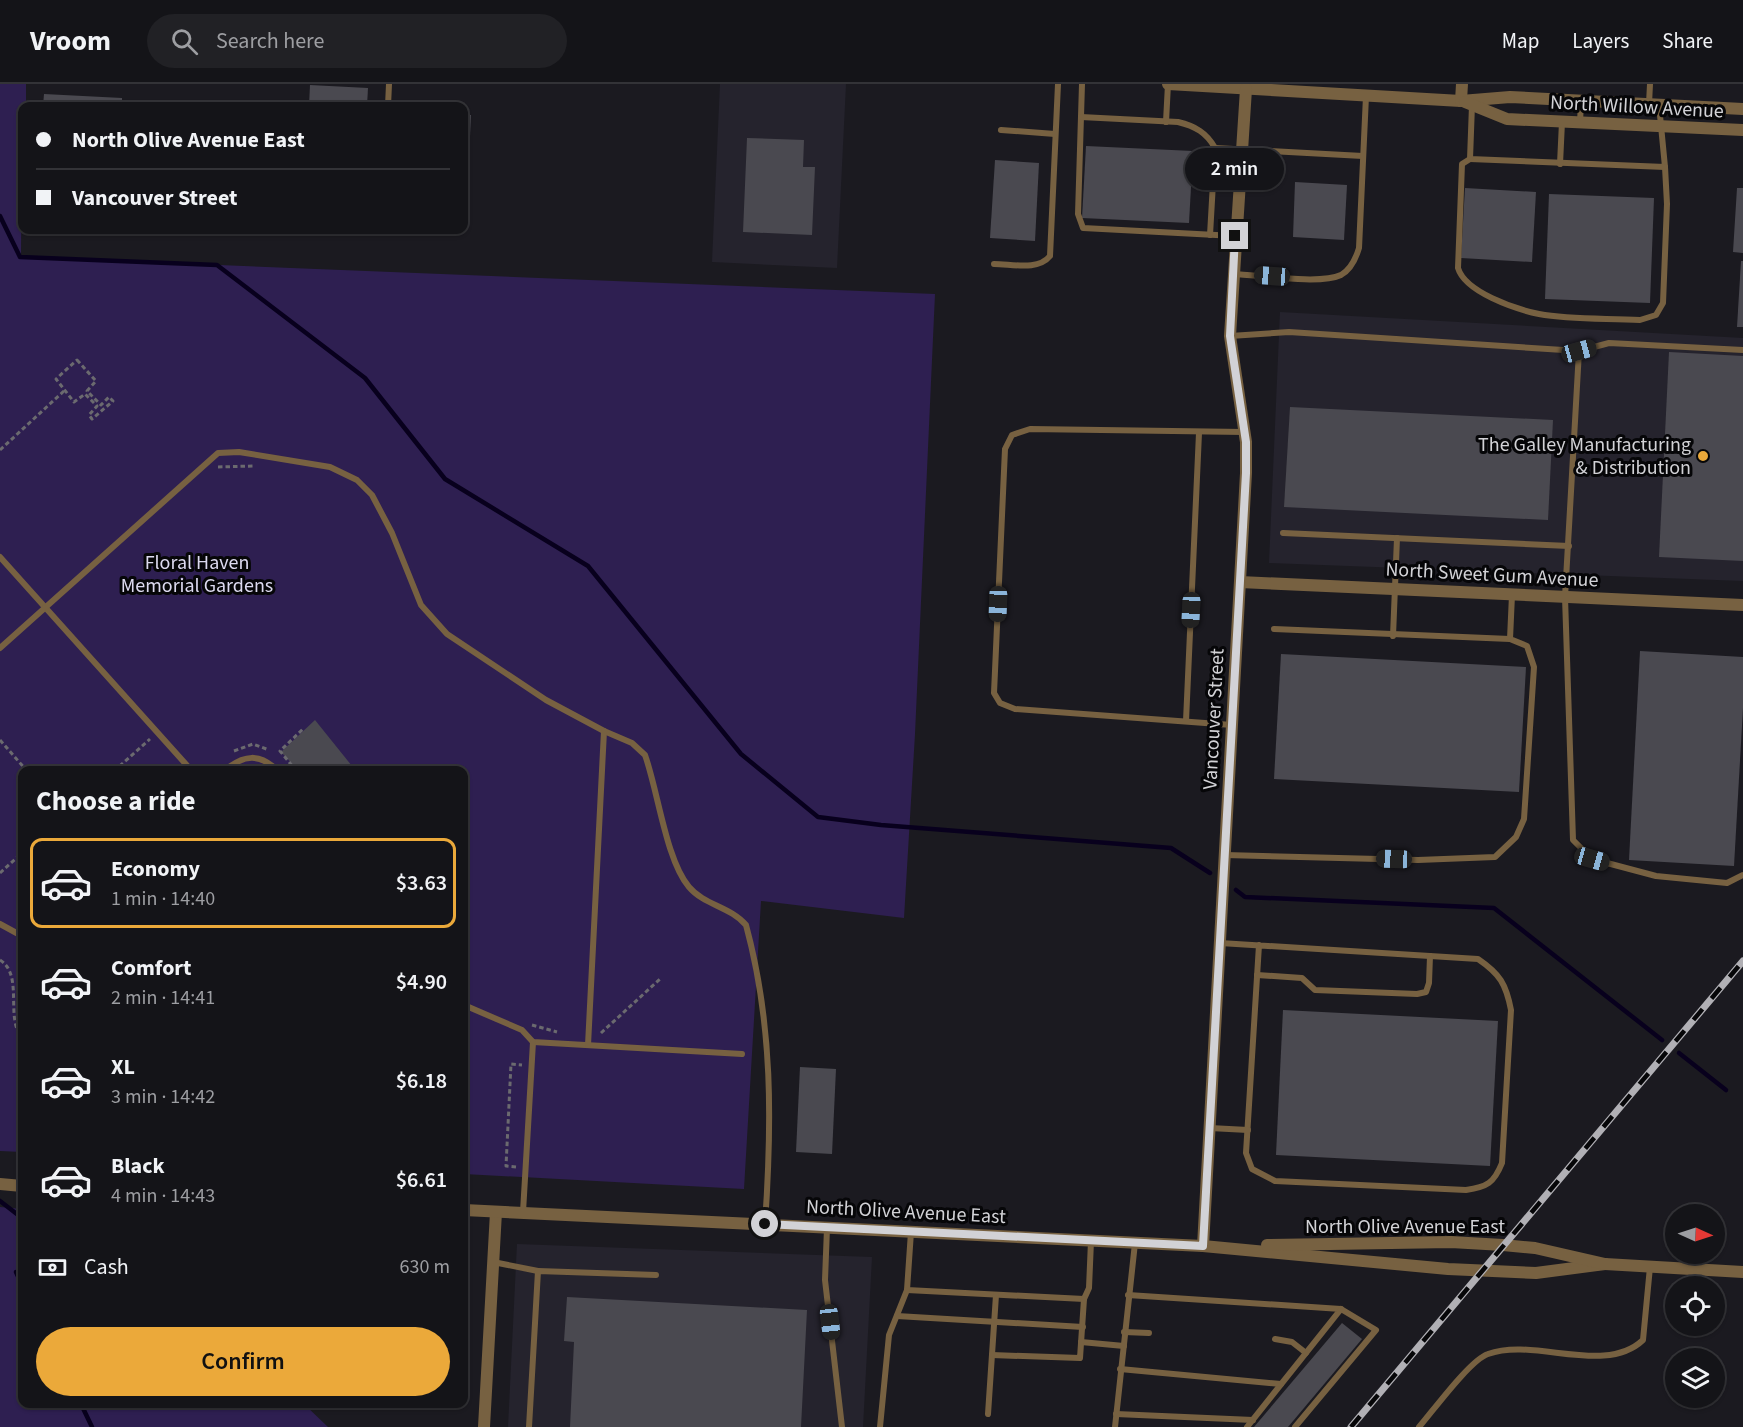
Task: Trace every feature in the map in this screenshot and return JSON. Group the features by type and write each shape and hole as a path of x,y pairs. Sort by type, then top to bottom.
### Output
{"street":[{"name":"North Willow Avenue","path":"1168,84 1307,88 1366,95 1468,102 1510,97 1743,109"},
{"path":"1462,84 1468,102"},
{"name":"Vancouver Street","path":"1203,1246 1246,473 1244,432 1230,336 1241,149 1241,87"},
{"name":"North Willow Avenue","path":"1468,102 1507,119 1743,130"},
{"name":"North Sweet Gum Avenue","path":"1240,582 1743,605"},
{"path":"0,1184 18,1186"},
{"name":"North Olive Avenue East","path":"468,1210 1203,1246 1448,1269 1536,1273 1605,1264 1743,1272"},
{"path":"484,1427 496,1212"},
{"name":"North Olive Avenue East","path":"1203,1246 1461,1243 1535,1248 1605,1264"}],"lane":[{"path":"388,102 389,84"},
{"path":"994,264 1035,266 1045,262 1050,256 1058,84"},
{"path":"1082,84 1078,214 1083,228 1235,236"},
{"path":"1166,122 1168,84"},
{"path":"1650,84 1661,126 1665,167 1667,204 1663,303 1656,315 1640,320 1538,314 1491,297 1461,279 1458,268 1462,164 1470,159 1665,167"},
{"path":"1232,274 1312,279 1341,275 1354,261 1359,248 1366,95"},
{"path":"1580,123 1581,101"},
{"path":"1468,102 1470,159"},
{"path":"1081,117 1191,125 1207,137 1215,148 1210,235"},
{"path":"1560,164 1562,122"},
{"path":"1000,130 1055,134"},
{"path":"1215,148 1363,156"},
{"path":"1230,336 1289,332 1579,351 1609,343 1743,350"},
{"path":"1579,351 1566,597 1573,840 1592,859 1656,876 1727,883 1743,875"},
{"path":"1232,724 1015,709 1000,703 994,693 1005,449 1012,435 1030,429 1244,432"},
{"path":"1186,721 1199,433"},
{"path":"0,648 218,453 239,452 330,467 357,480 372,495 393,533 421,605 447,634 546,700 632,743 645,755 676,867 690,888 722,909 738,915 746,925 764,1005 768,1062 770,1147 765,1224"},
{"path":"1283,533 1569,546"},
{"path":"1392,636 1397,538"},
{"path":"0,557 187,766"},
{"path":"1510,639 1512,595"},
{"path":"1225,855 1418,860 1495,857 1516,837 1524,819 1534,667 1527,646 1510,639 1392,636 1274,629"},
{"path":"588,1045 604,731"},
{"path":"230,766 233,763 259,757 267,760 273,766"},
{"path":"0,924 18,934"},
{"path":"1220,943 1258,945 1478,959 1492,969 1506,987 1511,1010 1511,1041 1502,1163 1496,1178 1485,1187 1466,1190 1275,1181 1252,1169 1246,1153 1258,945"},
{"path":"1257,975 1302,978 1315,990 1417,994 1426,992 1429,983 1430,956"},
{"path":"468,1007 522,1030 533,1042 742,1054"},
{"path":"523,1213 533,1042"},
{"path":"1210,1128 1248,1130"},
{"path":"827,1227 825,1280 842,1427"},
{"path":"880,1427 889,1335 907,1290 911,1231"},
{"path":"992,1354 1080,1358 1084,1299 1089,1288 1091,1240"},
{"path":"1115,1427 1128,1295 1136,1242"},
{"path":"493,1262 538,1271 656,1275"},
{"path":"1419,1427 1474,1363 1486,1354 1517,1350 1608,1355 1632,1350 1643,1340 1645,1332 1650,1266"},
{"path":"529,1427 538,1271"},
{"path":"907,1290 1084,1299"},
{"path":"988,1414 996,1295"},
{"path":"1128,1295 1341,1309 1376,1330 1295,1427"},
{"path":"1247,1427 1341,1309"},
{"path":"897,1316 1083,1327"},
{"path":"1124,1332 1149,1333"},
{"path":"1275,1339 1292,1342 1306,1353"},
{"path":"1081,1342 1124,1346"},
{"path":"1120,1369 1281,1384"},
{"path":"1116,1414 1253,1420"}],"path":[{"path":"77,360 96,381 87,391 100,405 109,397 112,401 92,419 89,415 97,406 85,394 74,402 65,390 56,379 77,360"},
{"path":"0,450 65,390"},
{"path":"212,467 249,468 256,464"},
{"path":"292,766 280,751 303,729"},
{"path":"120,766 152,740 145,732"},
{"path":"0,740 23,766"},
{"path":"231,753 236,749 253,744 263,746 271,752"},
{"path":"194,761 201,766"},
{"path":"215,766 220,762"},
{"path":"0,873 18,857"},
{"path":"0,960 6,964 12,976 12,1016 18,1029"},
{"path":"601,1033 660,979"},
{"path":"523,1021 561,1032"},
{"path":"597,1024 604,1038"},
{"path":"519,1173 516,1167 506,1166 511,1064 525,1064"}],"shaded area":[{"path":"720,84 846,84 837,268 712,262"},
{"path":"1280,312 1743,338 1743,581 1269,563"},
{"path":"517,1244 872,1257 863,1427 508,1427"}],"green space":[{"name":"Floral Haven Memorial Gardens","path":"0,84 26,84 26,102 18,102 18,234 21,234 21,257 935,294 915,734 904,918 761,901 744,1189 468,1174 468,766 18,766 18,1152 0,1151"},
{"path":"0,1207 18,1209 18,1408 308,1408 328,1427 0,1427"}],"building":[{"path":"310,85 368,88 367,102 309,102"},
{"path":"44,94 122,98 122,102 43,102"},
{"path":"153,100 187,102 153,102"},
{"path":"468,115 471,115 468,178"},
{"path":"747,138 804,140 803,167 815,167 812,235 743,232"},
{"path":"1086,146 1193,151 1189,223 1082,218"},
{"path":"995,160 1039,163 1035,241 990,238"},
{"path":"1295,182 1347,185 1344,240 1293,237"},
{"path":"1465,188 1536,192 1532,262 1461,258"},
{"path":"1737,188 1743,188 1743,253 1733,252"},
{"path":"1549,194 1654,198 1650,303 1545,299"},
{"path":"1741,261 1743,261 1743,327 1737,327"},
{"name":"The Galley Manufacturing & Distribution","path":"1669,352 1743,356 1743,561 1659,557"},
{"path":"1290,407 1553,420 1548,520 1284,507"},
{"path":"1640,651 1743,657 1743,708 1734,866 1629,860"},
{"path":"1281,654 1526,667 1519,792 1274,779"},
{"path":"315,720 352,766 294,766 281,752"},
{"path":"1283,1010 1498,1021 1490,1166 1276,1155"},
{"path":"800,1067 836,1069 832,1154 796,1152"},
{"path":"567,1297 807,1310 801,1427 570,1427 574,1342 564,1341"},
{"path":"1342,1323 1362,1339 1288,1427 1254,1427"}],"waterway":[{"path":"0,216 20,257 217,265 365,378 445,479 588,566 741,754 818,817 881,825 1171,848 1210,873"},
{"path":"1236,890 1245,897 1494,908 1662,1040"},
{"path":"1679,1053 1726,1090"},
{"path":"0,1201 18,1215"},
{"path":"18,1272 16,1272 18,1276"},
{"path":"83,1408 92,1427"}],"railway":[{"path":"1351,1427 1743,961"}],"place":[{"name":"The Galley Manufacturing & Distribution","path":"1703,456"}],"route":[{"path":"765,1224 1203,1246 1246,473 1246,442 1230,336 1235,236"}]}
